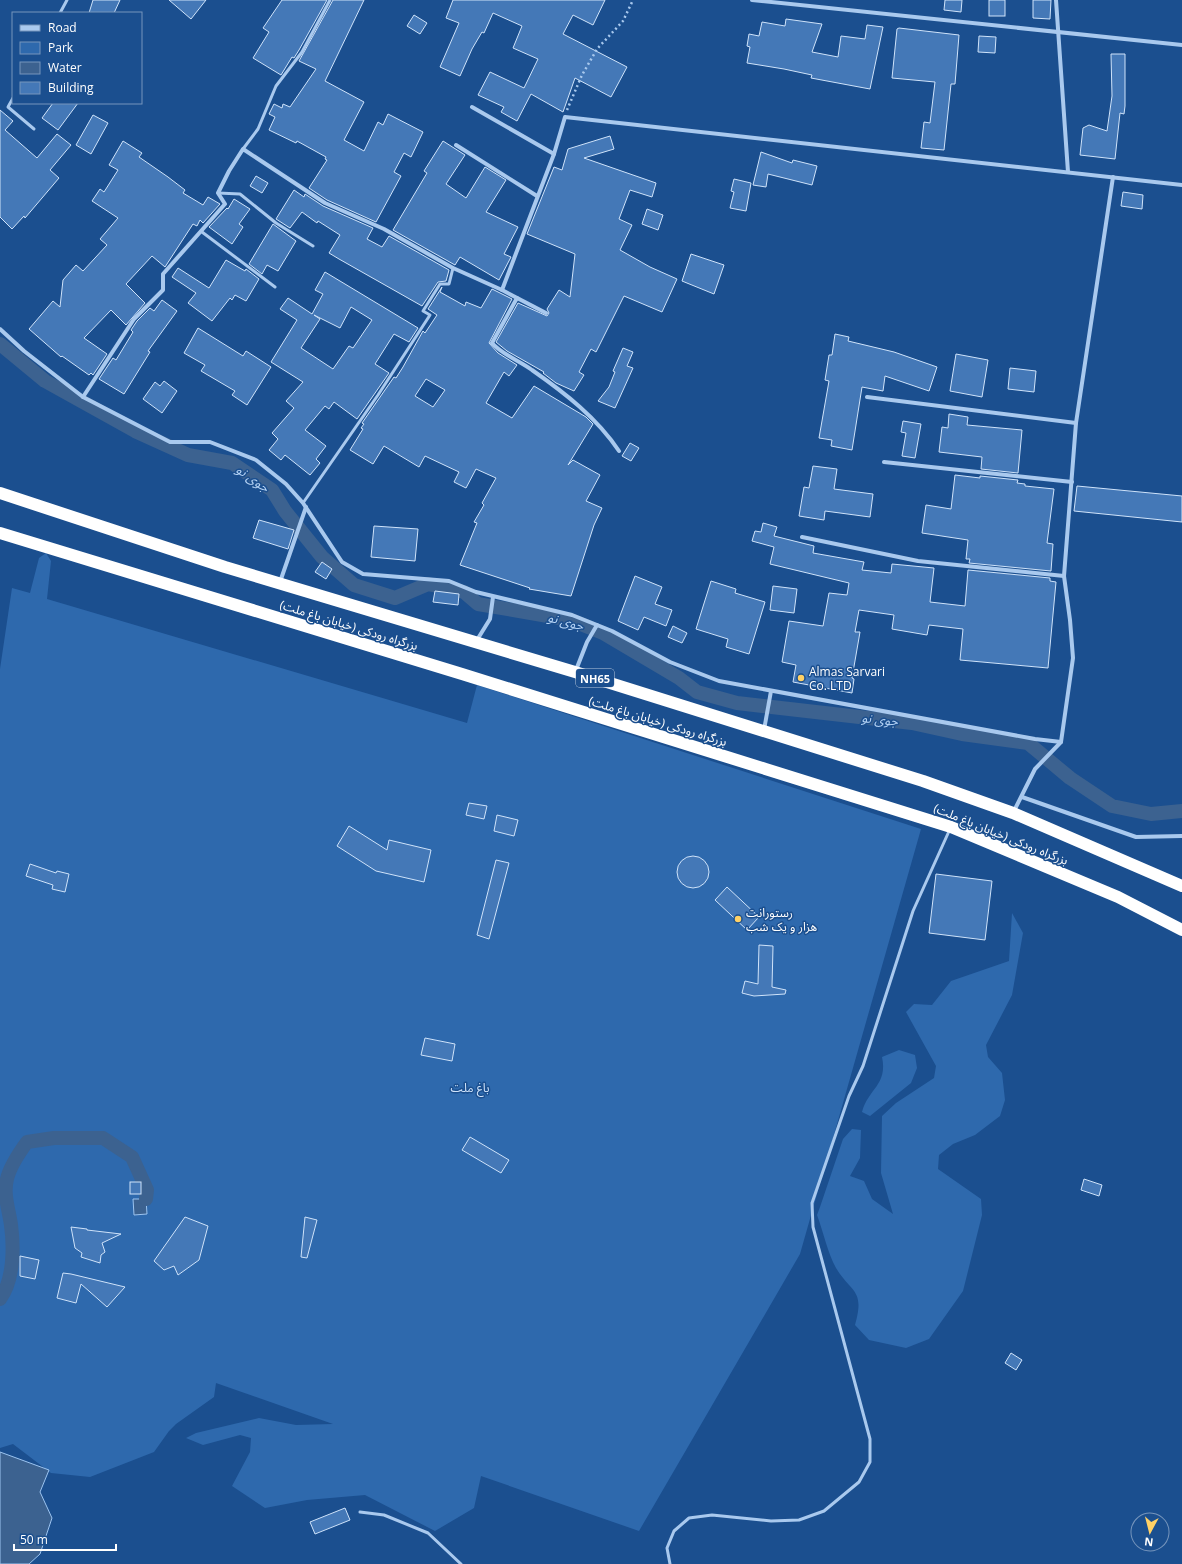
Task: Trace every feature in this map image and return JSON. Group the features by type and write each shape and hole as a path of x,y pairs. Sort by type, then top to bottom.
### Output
{"highway":[{"name":"بزرگراه رودکی (خیابان باغ ملت)","path":"0,493 279,584 576,672 923,781 1013,813 1182,886"},
{"name":"بزرگراه رودکی (خیابان باغ ملت)","path":"0,533 462,674 951,827 1118,897 1182,930"}],"street":[{"path":"752,0 798,2 1182,45"},
{"path":"1056,0 1056,31 1068,172"},
{"path":"472,107 554,154"},
{"path":"502,290 554,154 564,117 1182,185"},
{"path":"456,145 537,196"},
{"path":"84,398 134,319 163,290 163,274 202,232 225,204 218,193 229,171 243,150 325,202 384,229 453,268 502,290 546,313"},
{"path":"1013,813 1035,769 1061,742 1073,658 1064,576 1076,423 1113,177"},
{"path":"517,298 492,342 532,370 589,415 608,435 619,451"},
{"path":"0,329 24,351 84,398 170,442 210,442 256,460 286,484 303,503 342,562 363,574 449,581 493,597 572,615 670,662 719,681 1035,739 1061,742"},
{"path":"867,397 1076,423"},
{"path":"884,462 1072,482"},
{"path":"279,584 306,507"},
{"path":"802,537 918,561 1064,576"},
{"path":"475,642 490,619 493,597"},
{"path":"576,672 587,642 596,626"},
{"path":"764,731 768,718 771,691"},
{"path":"1022,797 1136,837 1182,836"}],"lane":[{"path":"61,12 67,0"},
{"path":"243,150 258,129 276,86 302,52 330,0"},
{"path":"12,100 8,107 34,129"},
{"path":"218,193 240,194 276,223 313,246"},
{"path":"202,232 275,287"},
{"path":"303,503 378,395 430,315 423,311 440,284 449,284 453,268"},
{"path":"670,1564 667,1548 674,1531 690,1518 712,1516 771,1521 799,1520 824,1512 859,1482 870,1462 870,1439 812,1227 812,1203 849,1096 863,1066 913,911 951,827"},
{"path":"360,1512 384,1515 428,1533 461,1564"}],"path":[{"path":"564,117 582,75 597,50 623,22 632,0"}],"green space":[{"name":"باغ ملت","path":"46,553 51,561 47,599 467,723 477,685 921,829 800,1254 639,1531 481,1476 474,1508 435,1531 365,1495 307,1500 265,1508 232,1486 250,1452 251,1438 240,1435 203,1445 186,1438 196,1433 259,1418 296,1425 333,1424 216,1383 214,1397 176,1424 154,1452 90,1477 51,1473 13,1444 0,1448 0,669 12,588 30,593 39,558"},
{"path":"1012,913 1023,933 1012,995 986,1045 988,1057 1002,1073 1005,1100 1000,1116 975,1135 953,1144 939,1155 938,1169 981,1199 982,1215 963,1291 929,1339 906,1348 869,1340 855,1325 858,1313 858,1298 833,1262 817,1215 843,1139 852,1129 861,1130 860,1158 850,1176 864,1181 872,1199 893,1214 881,1173 882,1116 896,1103 934,1078 936,1066 906,1012 914,1004 932,1005 951,981 1009,961"},
{"path":"899,1050 915,1055 917,1068 911,1083 870,1116 862,1112 868,1098 880,1081 883,1066 882,1057"}],"water":[{"path":"133,1199 146,1199 147,1214 134,1215"},
{"path":"0,1452 49,1470 40,1492 52,1518 40,1554 29,1564 0,1564"}],"building":[{"path":"93,0 120,0 114,12 89,12"},
{"path":"169,0 206,0 191,19"},
{"path":"282,0 327,0 299,50 294,58 292,57 281,75 253,58 269,32 263,28"},
{"path":"333,0 364,0 325,81 364,102 344,140 364,151 378,122 383,125 388,114 423,132 411,157 404,153 394,172 401,176 376,222 327,200 309,188 327,160 325,159 326,157 297,141 296,143 269,130 275,117 269,114 274,104 282,108 283,104 290,107 316,69 299,61"},
{"path":"453,0 605,0 593,25 573,15 563,34 627,67 611,97 575,78 563,112 531,94 517,121 501,112 504,107 478,95 490,72 524,88 538,59 513,48 522,26 493,13 484,33 482,32 472,49 460,76 440,67 459,23 446,18"},
{"path":"945,0 962,0 961,12 944,10"},
{"path":"989,0 1005,0 1005,16 989,16"},
{"path":"1033,0 1051,0 1050,19 1033,18"},
{"path":"414,15 427,23 420,34 407,26"},
{"path":"786,19 822,24 812,52 838,57 841,36 865,39 867,25 883,27 870,89 811,78 812,75 784,69 747,63 750,47 747,46 749,34 759,36 762,22 785,26"},
{"path":"897,29 959,35 955,84 951,84 944,150 921,148 924,122 930,123 935,82 892,78"},
{"path":"979,36 996,37 995,53 978,52"},
{"path":"1111,54 1125,54 1125,106 1124,114 1120,113 1115,159 1080,155 1083,128 1089,125 1107,131 1112,96"},
{"path":"52,104 77,104 58,130 42,118"},
{"path":"0,110 13,121 5,130 37,158 57,134 71,145 50,170 59,178 25,218 24,216 12,229 0,217"},
{"path":"93,115 108,123 91,154 76,145"},
{"path":"610,136 614,149 584,158 656,183 652,197 630,190 619,219 632,225 620,250 650,267 677,279 662,312 624,296 596,352 591,349 579,372 584,375 574,391 556,383 543,373 544,372 507,351 496,342 518,303 547,316 549,313 547,309 559,290 570,297 575,254 527,234 554,167 562,170 568,149"},
{"path":"123,141 142,153 139,157 185,190 183,193 203,205 208,197 220,204 203,223 200,220 197,226 193,224 165,267 152,256 126,284 145,303 126,325 111,310 84,338 107,354 93,375 91,373 89,375 62,356 61,357 29,329 53,301 60,307 63,280 76,265 83,271 107,245 100,239 118,218 92,201 100,189 104,192 118,170 109,165"},
{"path":"443,141 465,155 446,184 466,198 485,167 506,180 486,212 518,227 504,254 511,257 499,280 460,257 455,265 393,230 427,173 424,171"},
{"path":"761,152 792,163 793,160 817,166 812,185 768,174 766,187 753,185"},
{"path":"256,176 268,183 262,193 250,186"},
{"path":"734,179 751,183 746,211 730,208 734,192 731,191"},
{"path":"294,190 304,197 305,194 323,206 373,228 367,239 382,247 389,236 449,270 446,281 438,282 422,306 339,259 329,253 340,235 318,221 317,223 302,212 290,228 276,219"},
{"path":"1123,192 1143,195 1142,209 1121,206"},
{"path":"234,199 250,209 239,224 243,227 232,244 209,227 227,208 228,209"},
{"path":"647,209 663,215 658,230 642,224"},
{"path":"273,224 296,241 278,271 267,265 262,274 249,264"},
{"path":"691,254 724,265 714,294 682,281"},
{"path":"226,260 245,271 246,269 259,279 246,301 235,295 232,300 230,298 212,321 188,303 196,293 172,277 178,268 209,288"},
{"path":"325,272 418,328 409,342 394,334 375,364 389,373 357,419 334,402 329,409 325,406 305,430 326,446 316,459 320,463 310,475 285,455 281,460 269,450 278,439 272,433 294,408 286,401 303,382 271,362 297,320 280,309 288,298 312,314 323,294 315,290","holes":["351,307 372,320 353,348 349,346 333,369 301,348 320,319 314,315 340,328"]},
{"path":"442,287 440,292 465,306 466,302 481,308 492,289 512,299 489,343 498,353 517,365 509,376 504,372 486,403 512,418 534,386 586,417 593,424 568,465 573,460 600,475 586,501 602,508 594,525 571,596 529,589 530,588 460,565 477,523 474,522 484,505 482,503 496,478 476,469 466,488 454,482 459,472 425,456 419,467 384,446 373,464 350,450 363,429 361,428 364,424 362,423 394,377 396,378 423,331 425,333 437,315 428,309","holes":["426,379 445,390 433,407 415,396"]},
{"path":"162,300 177,311 148,351 150,352 124,394 99,379 113,358 116,360 133,332 131,330 137,321 150,308 154,311"},
{"path":"198,328 243,356 246,351 271,367 247,405 232,395 235,391 201,371 205,365 184,353"},
{"path":"835,334 849,337 848,341 894,352 937,367 929,391 885,376 883,391 862,387 852,450 831,446 832,440 819,438 829,381 825,380 829,355 832,355"},
{"path":"623,348 633,352 627,366 633,368 615,408 598,401 609,387 615,372 613,371"},
{"path":"956,354 988,360 982,397 950,391"},
{"path":"1010,368 1036,371 1034,392 1008,389"},
{"path":"164,381 177,391 162,413 143,399 155,382 160,386"},
{"path":"949,414 968,417 967,425 1022,430 1018,473 981,469 982,457 939,452 942,427 948,428"},
{"path":"903,421 921,424 915,458 902,456 906,433 901,432"},
{"path":"630,443 639,448 631,461 622,456"},
{"path":"813,466 837,469 834,489 873,494 870,517 825,511 824,520 799,516 804,487 809,488"},
{"path":"955,475 1018,480 1017,483 1025,484 1025,486 1054,489 1047,543 1053,544 1051,571 969,563 970,559 966,559 968,540 922,533 926,505 951,509"},
{"path":"1077,486 1182,496 1182,522 1074,511"},
{"path":"259,520 294,530 288,549 253,538"},
{"path":"763,523 777,527 774,536 814,546 813,553 864,562 862,570 891,573 892,564 934,568 930,602 965,606 968,570 1050,578 1050,581 1056,582 1048,668 960,660 963,629 929,625 927,635 892,629 894,615 859,610 855,632 860,632 852,678 854,679 852,693 793,682 796,665 782,662 789,621 823,626 829,593 847,595 849,583 770,564 774,547 752,541 755,531 761,532"},
{"path":"374,526 418,529 415,561 371,557"},
{"path":"322,562 332,569 326,579 315,572"},
{"path":"635,576 662,587 655,604 672,610 666,626 644,617 638,630 618,621"},
{"path":"711,581 736,589 735,593 765,602 749,654 726,647 728,639 696,629"},
{"path":"773,586 797,589 794,613 770,610"},
{"path":"435,591 459,594 458,605 433,602"},
{"path":"673,626 687,633 682,643 668,637"},
{"path":"469,803 487,806 484,819 466,815"},
{"path":"497,815 518,820 514,836 494,831"},
{"path":"349,826 387,850 389,840 431,850 424,882 376,871 337,846"},
{"path":"693,856 699,857 706,863 709,872 708,878 702,885 693,888 687,887 680,881 677,872 678,866 684,859"},
{"path":"496,860 509,863 489,939 477,935"},
{"path":"30,864 56,873 57,871 69,874 65,892 52,889 53,885 26,876"},
{"path":"936,874 992,881 985,940 929,933"},
{"path":"727,887 759,917 747,930 715,900"},
{"path":"759,945 773,946 772,987 786,990 785,994 754,996 742,993 745,981 758,984"},
{"path":"425,1038 455,1044 452,1061 421,1055"},
{"path":"470,1137 509,1160 501,1173 462,1150"},
{"path":"1084,1179 1102,1185 1099,1196 1081,1190"},
{"path":"130,1182 141,1182 141,1194 130,1194"},
{"path":"185,1217 208,1226 199,1260 178,1275 174,1266 164,1270 154,1261"},
{"path":"305,1217 317,1220 307,1258 301,1257"},
{"path":"71,1227 121,1234 102,1243 105,1252 101,1255 100,1263 81,1257 82,1253 75,1248"},
{"path":"20,1256 39,1260 35,1279 20,1276"},
{"path":"63,1273 125,1287 107,1307 81,1284 76,1303 57,1298"},
{"path":"1011,1353 1022,1360 1016,1370 1005,1363"},
{"path":"345,1508 350,1520 315,1534 310,1522"}],"waterway":[{"name":"جوی نو","path":"0,344 45,381 135,431 188,455 232,463 272,490 285,511 322,557 354,585 395,598 428,584 464,592 478,604 571,620 603,633 679,678 697,692 737,703 912,723 962,734 1028,743 1070,778 1112,806 1151,814 1182,811"},
{"path":"0,1299 8,1283 13,1253 6,1185 8,1174 27,1142 54,1138 103,1138 132,1157 147,1190 146,1199"}],"place":[{"name":"Almas Sarvari Co. LTD","path":"801,678"},
{"name":"رستورانت هزار و یک شب","path":"738,919"}]}
